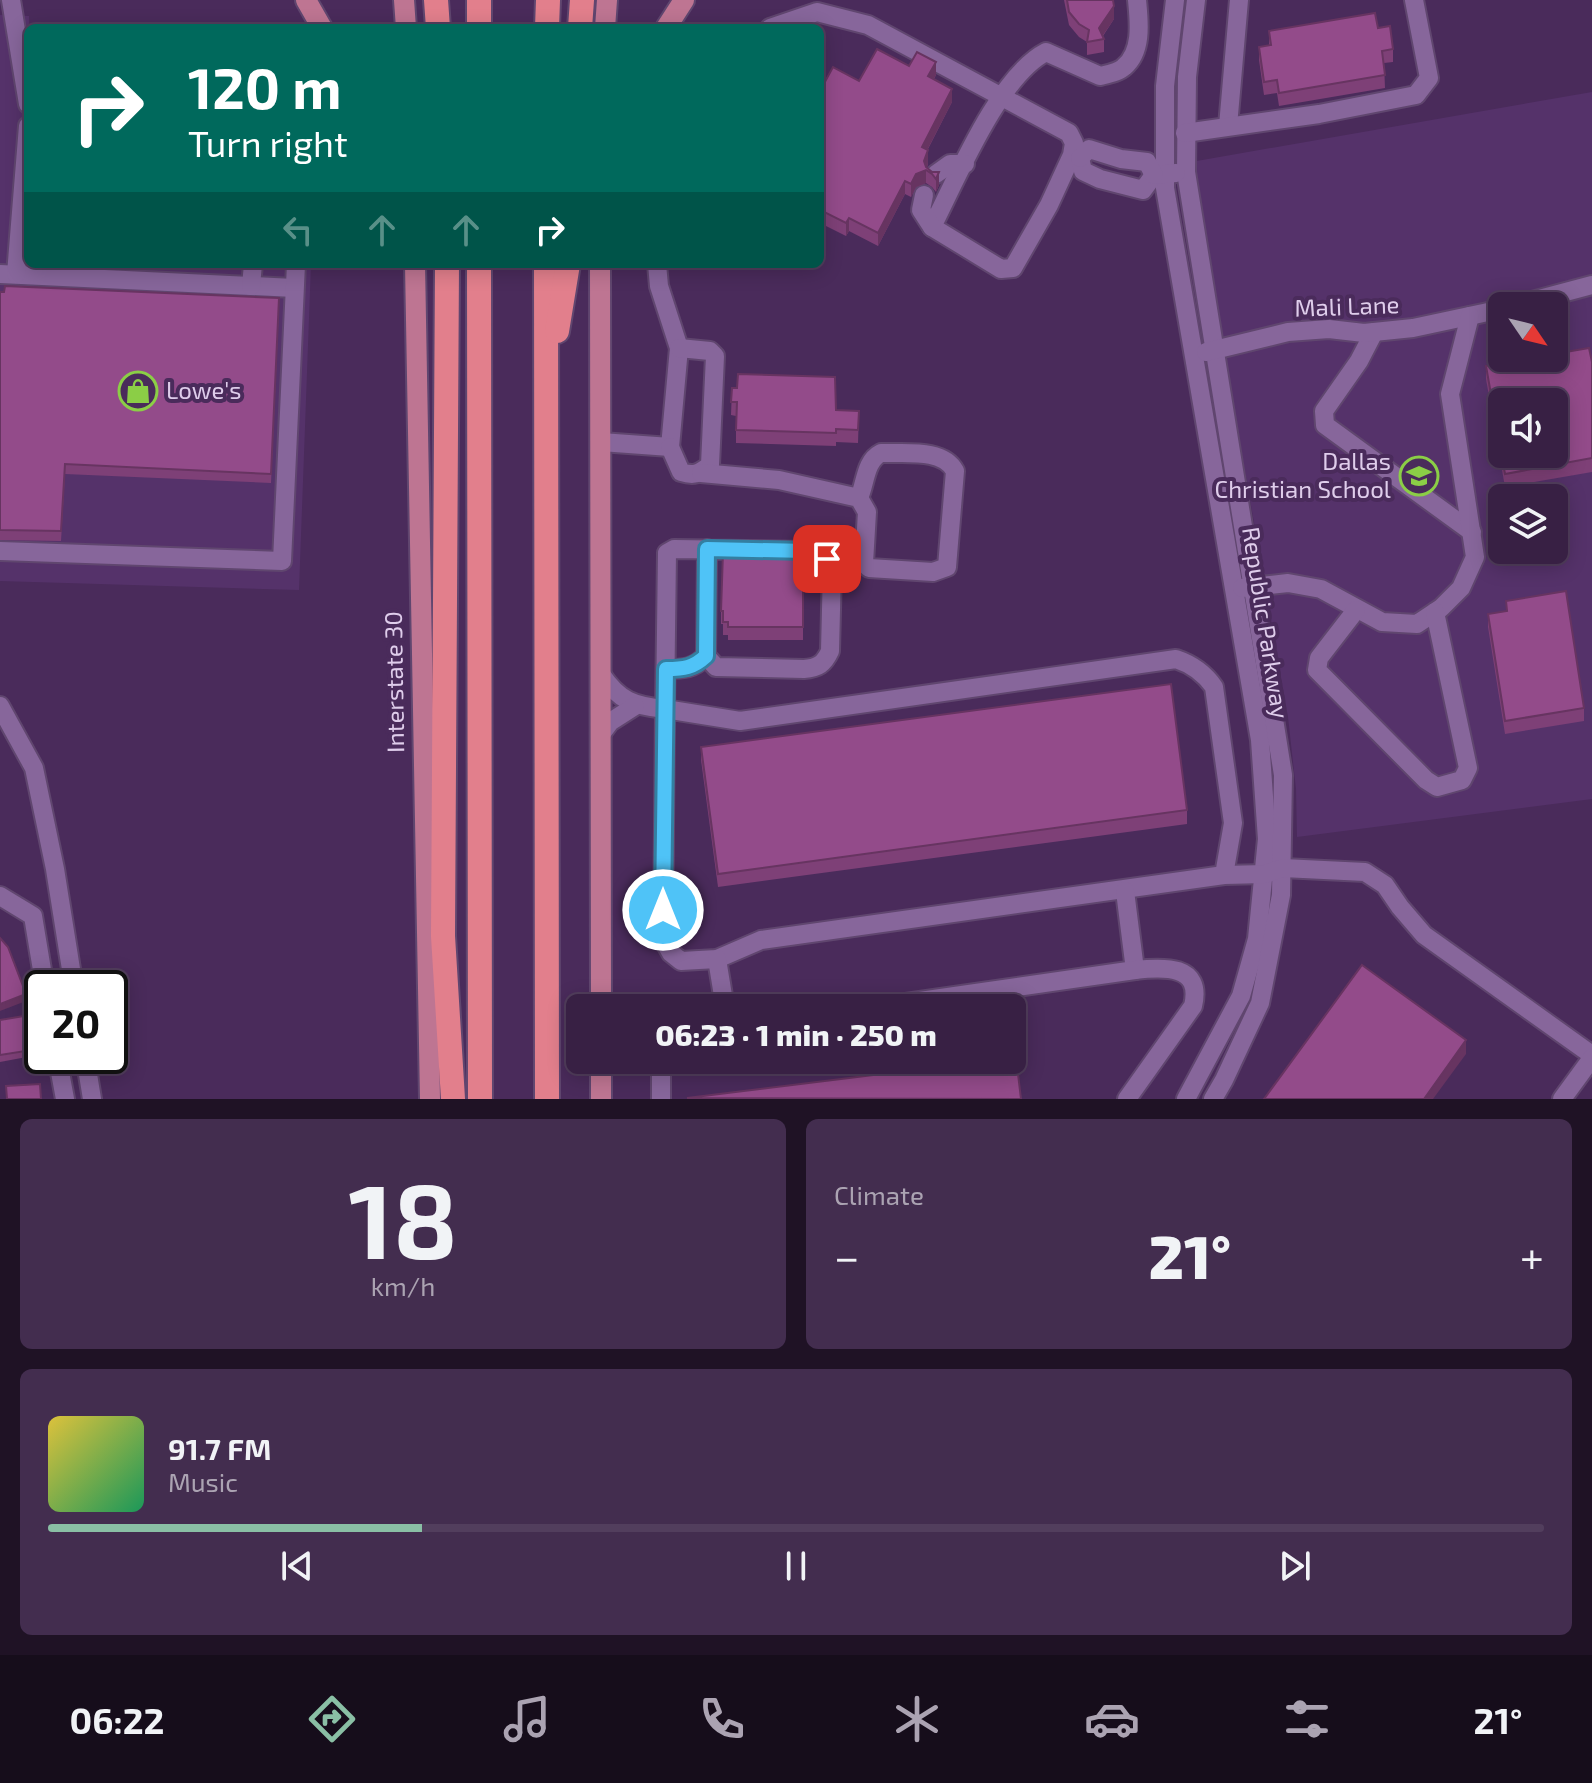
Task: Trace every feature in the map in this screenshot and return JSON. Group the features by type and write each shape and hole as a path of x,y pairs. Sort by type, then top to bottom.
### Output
{"highway":[{"path":"436,0 438,24"},
{"path":"479,0 479,24"},
{"path":"547,24 548,0"},
{"path":"580,24 582,0"},
{"path":"447,268 443,936 453,1099"},
{"path":"479,268 480,1099"},
{"path":"546,268 547,1099"},
{"path":"546,385 567,268"}],"main road":[{"path":"306,0 320,24"},
{"path":"404,0 406,24"},
{"path":"605,24 607,0"},
{"path":"669,24 684,0"},
{"name":"Interstate 30","path":"415,268 430,1099"},
{"path":"600,268 601,994"},
{"path":"601,1074 601,1099"}],"street":[{"path":"11,0 8,34 24,90"},
{"path":"932,227 1000,97 1032,59 1046,52 1100,76 1123,69 1132,57 1140,31 1137,0"},
{"name":"Republic Parkway","path":"1175,0 1165,86 1160,175 1245,588"},
{"name":"Republic Parkway","path":"1196,0 1187,77 1186,172 1215,350 1245,588 1267,839 1281,895 1260,1003 1213,1099"},
{"path":"1228,126 1239,0"},
{"path":"1185,133 1319,114 1416,95 1429,78 1414,0"},
{"path":"792,24 815,20 868,25 1069,133 1083,171 1100,179 1143,190 1160,175 1186,172"},
{"path":"924,195 921,210 932,227 1001,269 1013,268 1076,156 1089,149 1121,159 1147,162 1160,175"},
{"path":"24,156 8,274 61,270 178,273 216,284 294,288"},
{"path":"936,174 950,164 965,164"},
{"path":"216,284 217,268"},
{"path":"251,286 253,268"},
{"path":"0,551 282,561 296,268"},
{"path":"657,268 659,286 679,348 670,447 681,472 779,480 859,498 867,512 864,563 869,568 933,572 947,567 955,471 951,462 942,457 881,453 868,464 866,482 859,498"},
{"path":"1566,292 1592,285"},
{"name":"Mali Lane","path":"1195,354 1288,332 1329,329 1374,332 1413,328 1488,312"},
{"path":"1245,588 1288,583 1321,589 1382,622 1417,624 1461,588 1475,557 1450,394 1470,316"},
{"path":"1374,332 1359,361 1324,411 1325,425 1472,532"},
{"path":"679,348 710,351 715,356 710,465 701,473"},
{"path":"601,442 670,447"},
{"path":"707,549 706,656 716,667 816,668 825,661 830,651 832,569 820,553 707,549 674,549 667,553 663,939 671,953 681,961 717,959 761,940 1224,875 1274,871 1365,872 1385,885 1424,935 1592,1057 1562,1099"},
{"path":"1356,610 1319,658 1317,670 1426,780 1437,787 1462,780 1468,768 1435,612"},
{"path":"666,669 687,669 706,656"},
{"path":"601,674 608,685 635,706 740,721 1176,659 1207,678 1214,687 1233,823 1224,875"},
{"path":"0,706 34,768 71,970"},
{"path":"601,734 610,722 635,706"},
{"name":"Republic Parkway","path":"1186,1099 1241,996 1274,871"},
{"path":"1125,891 1135,970"},
{"path":"0,896 33,916 42,970"},
{"path":"717,959 723,994"},
{"path":"968,994 1135,970 1166,967 1178,970 1191,980 1196,994 1193,1006 1127,1099"},
{"path":"60,1074 65,1099"},
{"path":"88,1074 92,1099"},
{"path":"661,1074 661,1099"}],"shaded area":[{"path":"0,15 29,16 29,24 24,24 24,268 311,268 299,590 0,581"},
{"name":"Dallas Christian School","path":"1592,92 1592,799 1297,837 1296,789 1288,717 1191,162"}],"building":[{"path":"1067,0 1113,0 1114,6 1099,28 1104,39 1087,42 1089,30 1069,12"},
{"path":"1375,13 1378,28 1390,26 1393,49 1382,51 1385,75 1279,93 1277,80 1264,82 1259,47 1271,45 1269,31"},
{"path":"877,49 909,66 917,52 936,62 928,76 952,89 922,147 928,150 924,161 926,167 932,172 939,172 936,179 926,170 916,174 911,184 905,181 878,233 849,218 846,223 824,212 824,84 833,67 859,81"},
{"name":"Lowe's","path":"5,286 279,298 271,474 65,464 61,531 0,530 0,292 4,292"},
{"path":"1589,348 1592,362 1592,458 1568,462 1568,388 1490,388 1486,366 1488,372 1568,372 1568,352"},
{"path":"738,374 835,377 836,410 859,411 858,430 836,429 836,433 736,430 737,402 731,402 732,388 737,388"},
{"path":"1504,468 1538,468 1505,474"},
{"path":"803,551 803,627 728,627 728,622 723,622 723,552"},
{"path":"1566,591 1584,708 1505,721 1488,614 1507,611 1506,601"},
{"path":"1171,684 1187,810 718,874 701,747"},
{"path":"0,938 8,947 24,995 0,1004"},
{"path":"1362,965 1466,1040 1424,1099 1264,1099"},
{"path":"24,1016 24,1051 0,1055 0,1020"},
{"path":"882,1074 1018,1074 1021,1099 687,1098"},
{"path":"40,1084 41,1099 7,1099 6,1086"}],"place":[{"name":"Lowe's","path":"138,391"},
{"name":"Dallas Christian School","path":"1419,476"}],"route":[{"path":"663,910 666,669 687,669 706,656 707,549 808,551 820,553 827,559"}]}
